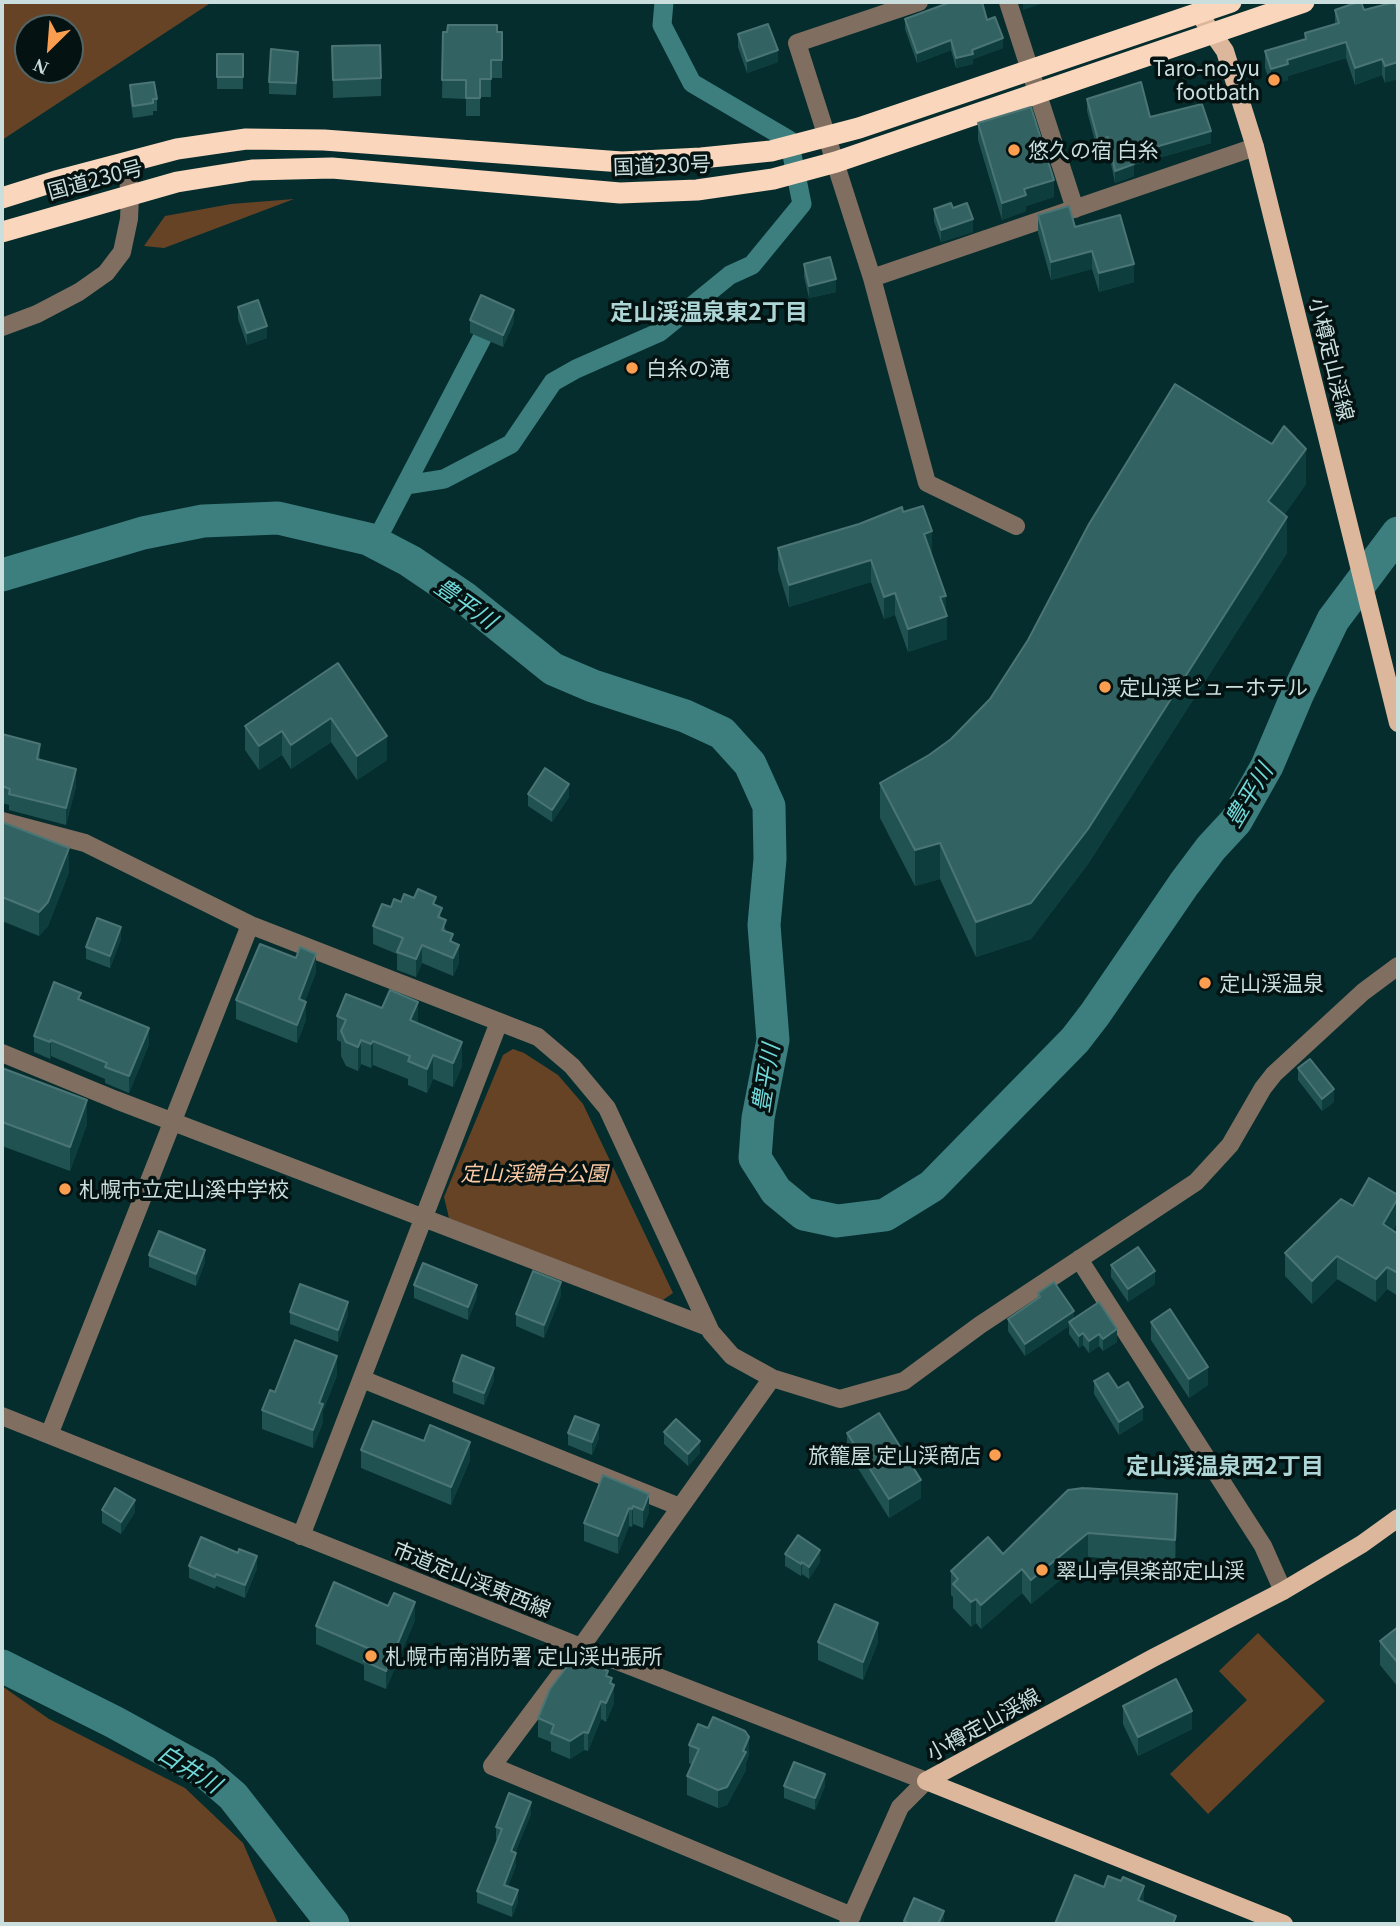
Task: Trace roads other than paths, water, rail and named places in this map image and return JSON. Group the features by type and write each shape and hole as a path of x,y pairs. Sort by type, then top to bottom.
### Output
{"highway":[{"name":"国道230号","path":"2,198 177,149 246,139 324,140 622,162 771,151 819,140 1031,71 1197,8 1231,2"},
{"name":"国道230号","path":"2,232 78,208 177,182 252,170 332,168 620,193 697,190 774,179 836,162 1304,2"}],"main road":[{"name":"小樽定山渓線","path":"1197,8 1224,51 1255,147 1398,723"},
{"name":"小樽定山渓線","path":"926,1781 1283,1591 1362,1544 1398,1518"},
{"name":"小樽定山渓線","path":"926,1781 1284,1924"}],"street":[{"path":"919,2 797,43 819,140 836,162 872,278 927,483 1016,526"},
{"path":"1008,2 1075,209"},
{"path":"872,278 1255,147"},
{"path":"2,327 37,314 79,292 106,273 122,252 129,219 130,195 126,163"},
{"path":"2,821 85,844 250,925 538,1037 572,1066 607,1108 708,1327 732,1356 772,1378 840,1399 904,1381 980,1325 1196,1182 1230,1145 1274,1074 1363,992 1398,967"},
{"path":"49,1435 250,925"},
{"path":"301,1535 499,1022"},
{"path":"2,1053 173,1122 708,1327"},
{"path":"1079,1259 1263,1546 1283,1591"},
{"path":"772,1378 581,1647 492,1766 850,1920 900,1807 926,1781"},
{"path":"362,1379 680,1507"},
{"name":"市道定山渓東西線","path":"2,1416 581,1647 926,1781"}],"waterway":[{"path":"406,485 444,479 511,444 553,382 660,332 730,275 752,265 802,204 789,140 692,83 662,25 664,2"},
{"path":"375,543 493,317"},
{"name":"豊平川","path":"2,575 143,533 203,521 278,518 368,539 410,561 466,599 553,669 593,686 685,716 722,733 750,764 769,806 770,859 764,925 773,1040 758,1118 755,1158 776,1191 804,1214 837,1221 885,1215 932,1186 1075,1040 1184,884 1236,821 1267,766 1333,620 1398,533"},
{"name":"白井川","path":"2,1666 114,1722 205,1772 233,1796 333,1924"}],"place":[{"name":"Taro-no-yu footbath","path":"1274,80"},
{"name":"悠久の宿 白糸","path":"1014,150"},
{"name":"白糸の滝","path":"632,368"},
{"name":"定山渓ビューホテル","path":"1105,687"},
{"name":"定山渓温泉","path":"1205,983"},
{"name":"札幌市立定山溪中学校","path":"65,1189"},
{"name":"旅籠屋 定山渓商店","path":"995,1455"},
{"name":"翠山亭倶楽部定山渓","path":"1042,1570"},
{"name":"札幌市南消防署 定山渓出張所","path":"371,1656"}],"district":[{"name":"定山渓温泉東2丁目","path":"709,311"},
{"name":"定山渓温泉西2丁目","path":"1225,1465"}],"park label":[{"name":"定山渓錦台公園","path":"534,1173"}]}
